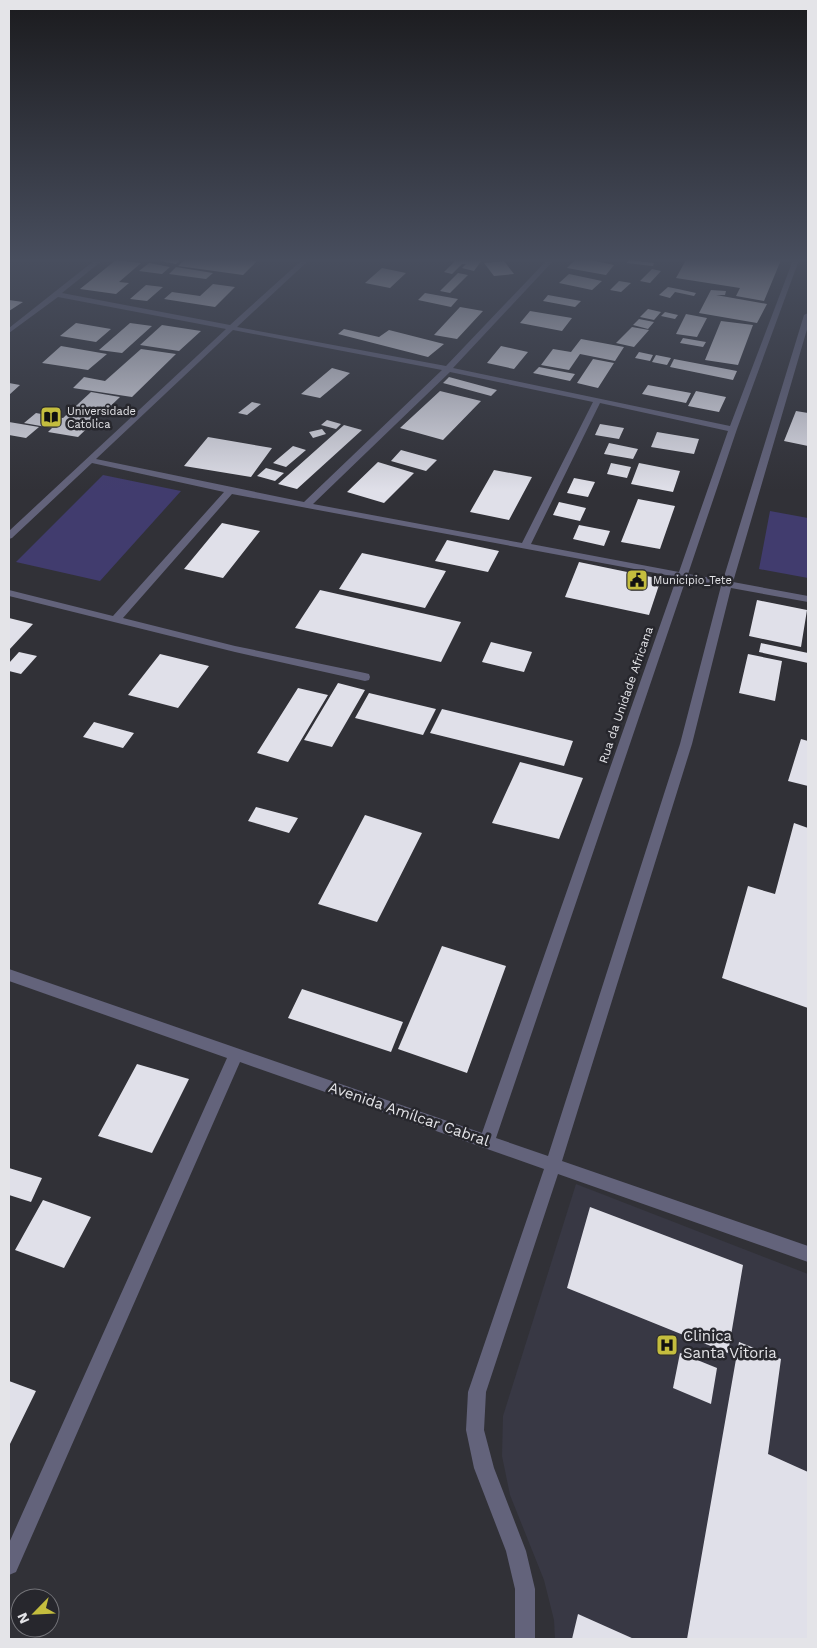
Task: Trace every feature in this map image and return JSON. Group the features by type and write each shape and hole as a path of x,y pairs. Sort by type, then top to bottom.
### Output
{"street":[{"path":"9,536 221,337"},
{"path":"278,337 448,369 733,428"},
{"path":"307,504 448,369 478,337"},
{"name":"Rua da Unidade Africana","path":"488,1141 733,428 767,337"},
{"path":"525,1639 525,1590 516,1551 484,1468 475,1430 477,1392 553,1165 686,744 727,584 801,337"},
{"path":"524,546 597,401"},
{"path":"88,460 230,491 808,599"},
{"path":"117,618 230,491"},
{"path":"9,593 117,618 235,649 365,677"},
{"name":"Avenida Amílcar Cabral","path":"9,974 808,1254"},
{"path":"9,1565 236,1054"}],"shaded area":[{"path":"103,475 181,491 100,581 16,562"},
{"path":"770,511 808,518 808,578 759,569"},
{"name":"Clinica Santa Vitoria","path":"576,1184 808,1274 808,1639 555,1639 554,1620 544,1580 510,1495 502,1456 503,1416"}],"building":[{"path":"65,337 102,337 96,342"},
{"path":"114,337 140,337 122,353 99,350"},
{"path":"149,337 195,337 179,351 140,345"},
{"path":"349,337 416,337 444,344 428,357"},
{"path":"622,337 643,337 634,347 616,343"},
{"path":"714,337 749,337 738,365 705,360"},
{"path":"683,338 706,342 703,347 680,343"},
{"path":"581,339 624,347 615,361 580,354 569,370 541,365 553,349 571,352"},
{"path":"61,346 107,354 88,370 42,363"},
{"path":"501,346 528,352 514,369 487,363"},
{"path":"141,349 176,354 132,397 73,388 84,377 105,381"},
{"path":"639,352 653,355 650,361 635,358"},
{"path":"656,355 671,358 667,365 652,362"},
{"path":"593,359 614,363 598,388 577,383"},
{"path":"674,359 737,371 733,380 670,367"},
{"path":"539,367 575,374 570,381 533,373"},
{"path":"332,368 350,373 320,398 301,394"},
{"path":"449,377 497,390 491,396 443,383"},
{"path":"9,383 20,385 9,395"},
{"path":"648,385 691,393 686,403 642,394"},
{"path":"440,391 481,401 443,440 400,428"},
{"path":"696,391 726,397 719,412 688,406"},
{"path":"91,392 120,397 78,437 48,432 52,428 24,423 36,413 63,418"},
{"path":"252,402 261,404 247,415 238,413"},
{"path":"796,411 808,413 808,446 784,441"},
{"path":"327,420 341,424 336,429 321,425"},
{"path":"9,422 39,427 26,438 9,435"},
{"path":"600,424 624,428 619,439 595,435"},
{"path":"344,425 362,430 297,489 278,484"},
{"path":"322,429 326,434 313,438 309,432"},
{"path":"657,432 699,439 694,454 651,447"},
{"path":"208,437 272,448 251,477 184,466"},
{"path":"609,443 638,449 633,459 604,454"},
{"path":"293,446 306,450 286,467 273,463"},
{"path":"401,450 437,460 426,471 391,461"},
{"path":"378,462 414,473 384,503 347,492"},
{"path":"611,463 631,467 627,478 607,474"},
{"path":"639,463 680,471 673,492 631,484"},
{"path":"266,468 284,473 275,481 257,476"},
{"path":"494,470 532,477 509,520 470,512"},
{"path":"574,478 595,482 588,497 567,493"},
{"path":"638,499 675,506 660,549 621,542"},
{"path":"559,502 586,508 580,521 553,515"},
{"path":"222,523 260,531 223,578 184,569"},
{"path":"579,525 610,531 604,546 573,539"},
{"path":"447,540 499,551 488,572 435,561"},
{"path":"362,553 446,571 425,608 339,589"},
{"path":"579,562 661,579 649,615 565,597"},
{"path":"320,590 461,622 441,662 295,628"},
{"path":"757,600 807,610 801,647 749,636"},
{"path":"9,618 33,624 9,650"},
{"path":"491,642 532,652 524,672 482,662"},
{"path":"761,643 808,653 808,663 759,652"},
{"path":"19,652 37,656 21,674 9,671 9,663"},
{"path":"160,654 209,666 178,708 128,695"},
{"path":"748,654 782,661 775,701 739,693"},
{"path":"338,683 365,690 332,747 304,740"},
{"path":"298,688 328,695 288,762 257,753"},
{"path":"369,693 436,709 423,735 355,718"},
{"path":"442,709 573,741 564,766 430,733"},
{"path":"94,722 134,733 123,748 83,737"},
{"path":"801,739 808,741 808,786 788,781"},
{"path":"520,762 583,778 559,839 492,823"},
{"path":"256,807 298,818 289,833 248,821"},
{"path":"365,815 422,833 377,922 318,904"},
{"path":"794,823 808,828 808,1008 722,978 748,886 775,894"},
{"path":"442,946 506,966 467,1073 398,1049"},
{"path":"302,989 403,1022 391,1052 288,1018"},
{"path":"137,1064 189,1079 152,1153 98,1136"},
{"path":"9,1168 42,1178 31,1202 9,1195"},
{"path":"43,1200 91,1217 64,1268 15,1250"},
{"path":"590,1207 743,1265 728,1353 567,1288"},
{"path":"739,1342 781,1359 768,1454 808,1472 808,1639 687,1639"},
{"path":"680,1353 717,1368 711,1404 673,1388"},
{"path":"9,1381 36,1391 9,1446"},
{"path":"578,1614 634,1639 572,1639"}],"place":[{"name":"Universidade Catolica","path":"51,417"},
{"name":"Municipio_Tete","path":"637,580"},
{"name":"Clinica Santa Vitoria","path":"667,1345"}]}
